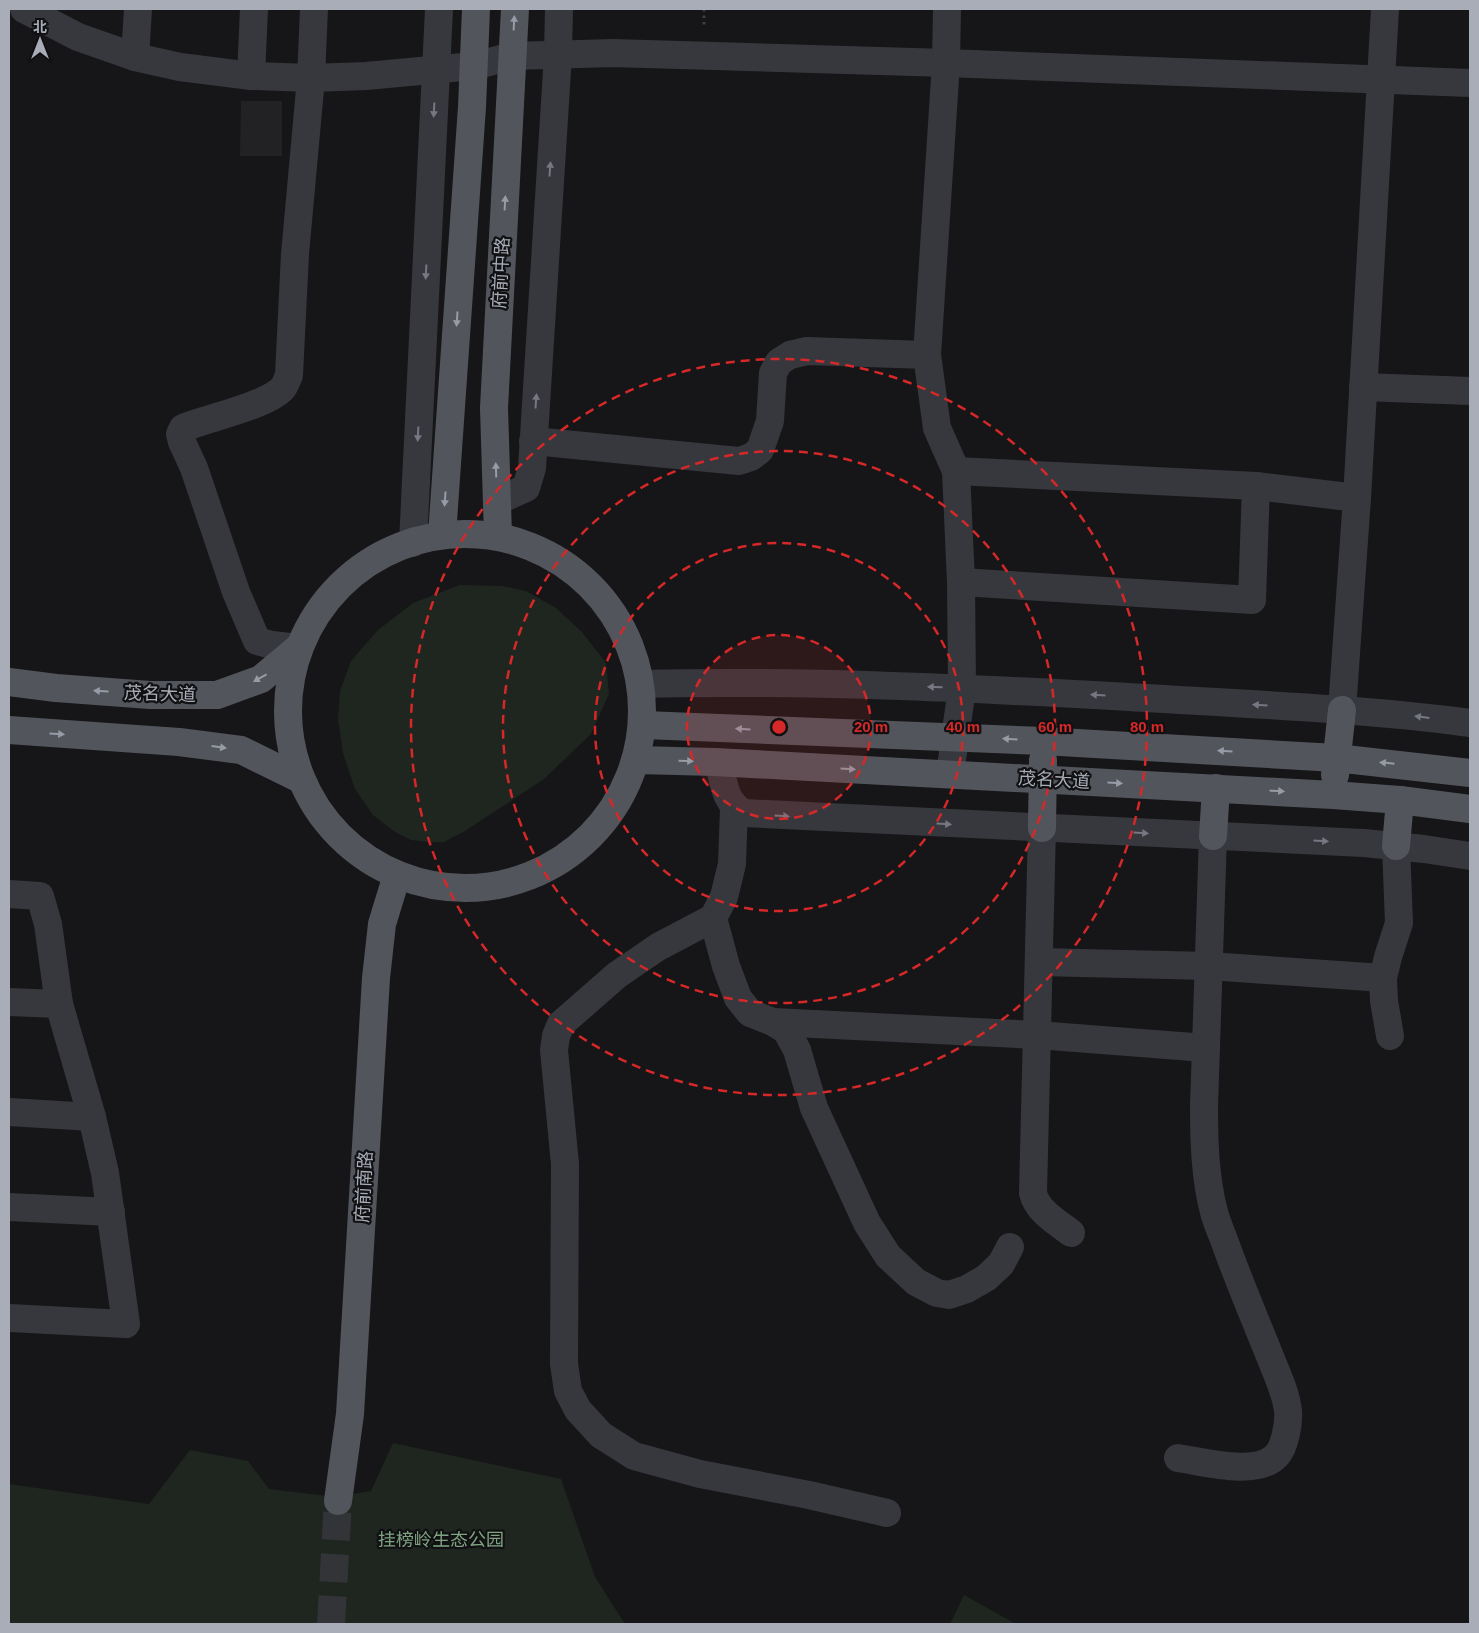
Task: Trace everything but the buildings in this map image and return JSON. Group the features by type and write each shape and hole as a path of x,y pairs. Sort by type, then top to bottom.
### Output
{"main road":[{"path":"442,535 474,66 476,9"},
{"name":"府前中路","path":"498,536 494,408 515,9"},
{"path":"470,533 498,536 543,551 580,574 609,605 630,642 642,684 644,725 637,760 617,805 584,844 542,871 495,886 445,887 396,875 356,852 323,819 300,779 288,736 288,692 298,648 321,606 354,572 396,547 413,542 442,535 470,533"},
{"name":"茂名大道","path":"9,682 56,688 150,695 217,695 261,680 298,648"},
{"path":"1333,795 1342,710"},
{"path":"644,725 955,736 1336,758 1470,773"},
{"path":"9,730 179,742 241,750 300,779"},
{"path":"1042,828 1043,741"},
{"name":"茂名大道","path":"637,760 719,762 1216,788 1400,800 1470,809"},
{"path":"1213,836 1216,788"},
{"path":"1396,846 1400,800"},
{"name":"府前南路","path":"338,1501 350,1414 376,978 382,924 396,875"}],"street":[{"path":"24,9 78,37 135,57 180,67 251,76 311,78 366,76 474,66 512,56 613,53 946,63 1470,83"},
{"path":"135,57 138,9"},
{"path":"251,76 254,9"},
{"path":"298,648 257,641 236,592 194,468 180,434 183,428 271,397 283,389 289,376 295,254 311,78 314,9"},
{"path":"413,542 439,9"},
{"path":"497,501 526,488 532,468 558,55 559,9"},
{"path":"947,9 946,63 927,355 937,428 956,471 961,582 962,688 950,774"},
{"path":"1342,710 1357,498 1385,9"},
{"path":"533,441 739,460 751,457 760,450 770,421 773,373 779,362 790,355 807,350 927,355"},
{"path":"1363,387 1470,391"},
{"path":"956,471 1256,486 1357,498"},
{"path":"961,582 1252,600 1256,486"},
{"path":"642,684 706,682 962,688 1342,710 1417,716 1470,723"},
{"path":"719,762 727,796 734,808 732,864 724,897 713,918 658,947 617,975 562,1024 556,1036 554,1050 565,1164 564,1364 568,1392 578,1410 601,1435 634,1456 700,1474 809,1495 886,1513"},
{"path":"734,808 744,813 773,816 1396,846 1470,856"},
{"path":"1042,828 1033,1193 1035,1200 1047,1213 1071,1232"},
{"path":"1178,1458 1250,1467 1266,1463 1278,1454 1289,1424 1288,1409 1280,1383 1232,1264 1214,1212 1204,1142 1213,836"},
{"path":"1390,1036 1384,1001 1383,978 1399,923 1396,846"},
{"path":"9,894 40,896 48,924 59,1004 92,1117 105,1173 126,1324 9,1318"},
{"path":"713,918 726,966 738,998 750,1013 773,1022 786,1030 797,1050 814,1108 866,1223 888,1256 916,1282 937,1293 949,1295 967,1289 986,1278 1001,1264 1010,1247"},
{"path":"1039,962 1209,966 1383,978"},
{"path":"9,1002 59,1004"},
{"path":"773,1022 1037,1035 1206,1048"},
{"path":"9,1112 92,1117"},
{"path":"9,1207 111,1212"}],"shaded area":[{"path":"241,101 282,101 282,156 240,156"}],"green space":[{"path":"460,585 502,586 526,591 556,608 582,632 606,663 609,694 591,734 544,779 465,831 444,842 411,840 395,832 373,815 355,789 343,753 338,719 340,691 351,661 378,630 413,603"},
{"name":"挂榜岭生态公园","path":"393,1443 561,1479 595,1577 625,1624 9,1624 9,1484 149,1504 190,1450 248,1461 269,1489 336,1497 371,1491"},
{"path":"964,1595 1016,1624 950,1624"}],"tunnel":[{"path":"331,1624 338,1501"}]}
